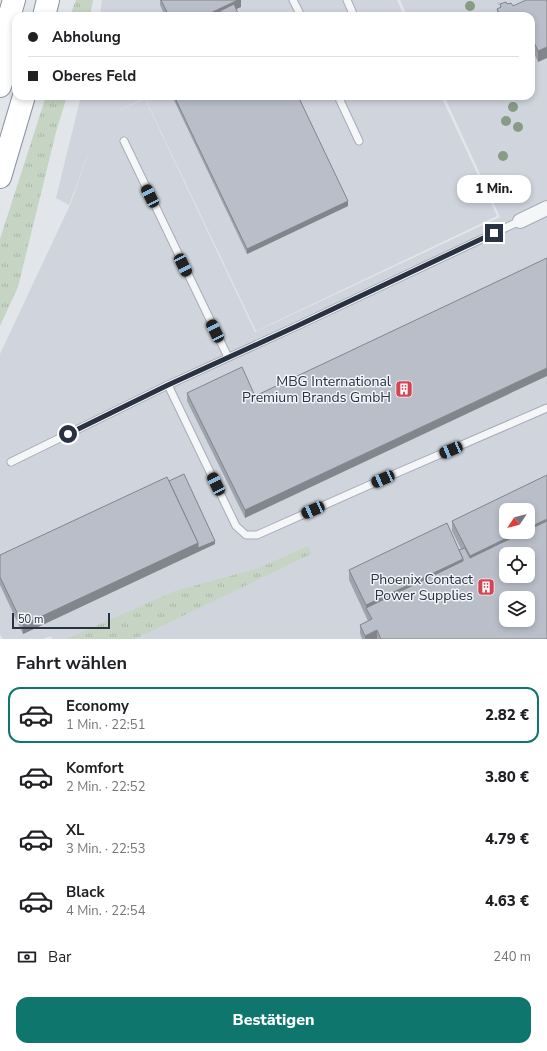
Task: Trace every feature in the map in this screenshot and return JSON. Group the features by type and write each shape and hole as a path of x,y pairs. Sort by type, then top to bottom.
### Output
{"highway":[{"path":"0,48 14,0"},
{"path":"22,12 24,0"},
{"path":"35,12 38,0"},
{"path":"45,12 48,0"},
{"path":"0,86 12,48"},
{"path":"0,130 12,94"},
{"path":"0,176 23,100"}],"street":[{"path":"520,221 547,208"}],"lane":[{"path":"293,0 299,12"},
{"path":"347,0 352,12"},
{"path":"340,100 359,141"},
{"path":"124,141 228,357"},
{"path":"11,462 168,385 520,221"},
{"path":"168,385 236,526 246,535 257,535 547,408"}],"path":[{"path":"498,2 502,12"}],"shaded area":[{"path":"102,0 397,0 402,12 100,12"},
{"path":"400,0 547,0 547,639 52,639 51,636 44,639 3,639 0,634 0,354 70,205 95,136 69,205 56,198 80,100 141,100 114,113 145,100 255,332 500,217 446,100 535,100 535,12 405,12"},
{"path":"146,100 443,100 497,216 256,331"}],"green space":[{"path":"76,0 93,0 91,12 72,12"},
{"path":"45,100 66,100 56,132 18,287 0,326 0,239"},
{"path":"308,546 311,554 135,639 66,639 175,591 259,568"}],"building":[{"path":"161,0 238,0 212,12 167,12"},
{"path":"526,0 547,0 547,47 538,51 535,44 535,12 498,12 497,9 501,7 500,4 506,2 507,4 511,3 513,6"},
{"path":"234,4 237,12 221,12"},
{"path":"176,100 300,100 348,201 247,249"},
{"name":"MBG International Premium Brands GmbH","path":"547,258 547,368 245,510 187,393 242,367 255,396"},
{"path":"184,474 215,541 198,548 198,543 169,481"},
{"path":"547,475 547,519 535,525 535,503 499,503 499,539 505,539 470,556 452,521"},
{"path":"167,477 198,543 23,625 0,577 0,555"},
{"name":"Phoenix Contact Power Supplies","path":"547,521 547,639 381,639 377,630 365,636 360,625 372,619 366,608 463,561 459,550 465,548 470,558 509,539 535,539 535,527"},
{"path":"447,523 463,559 366,605 349,570"}],"place":[{"name":"MBG International Premium Brands GmbH","path":"404,389"},
{"name":"Phoenix Contact Power Supplies","path":"486,587"}],"route":[{"path":"68,434 168,385 494,233"}]}
